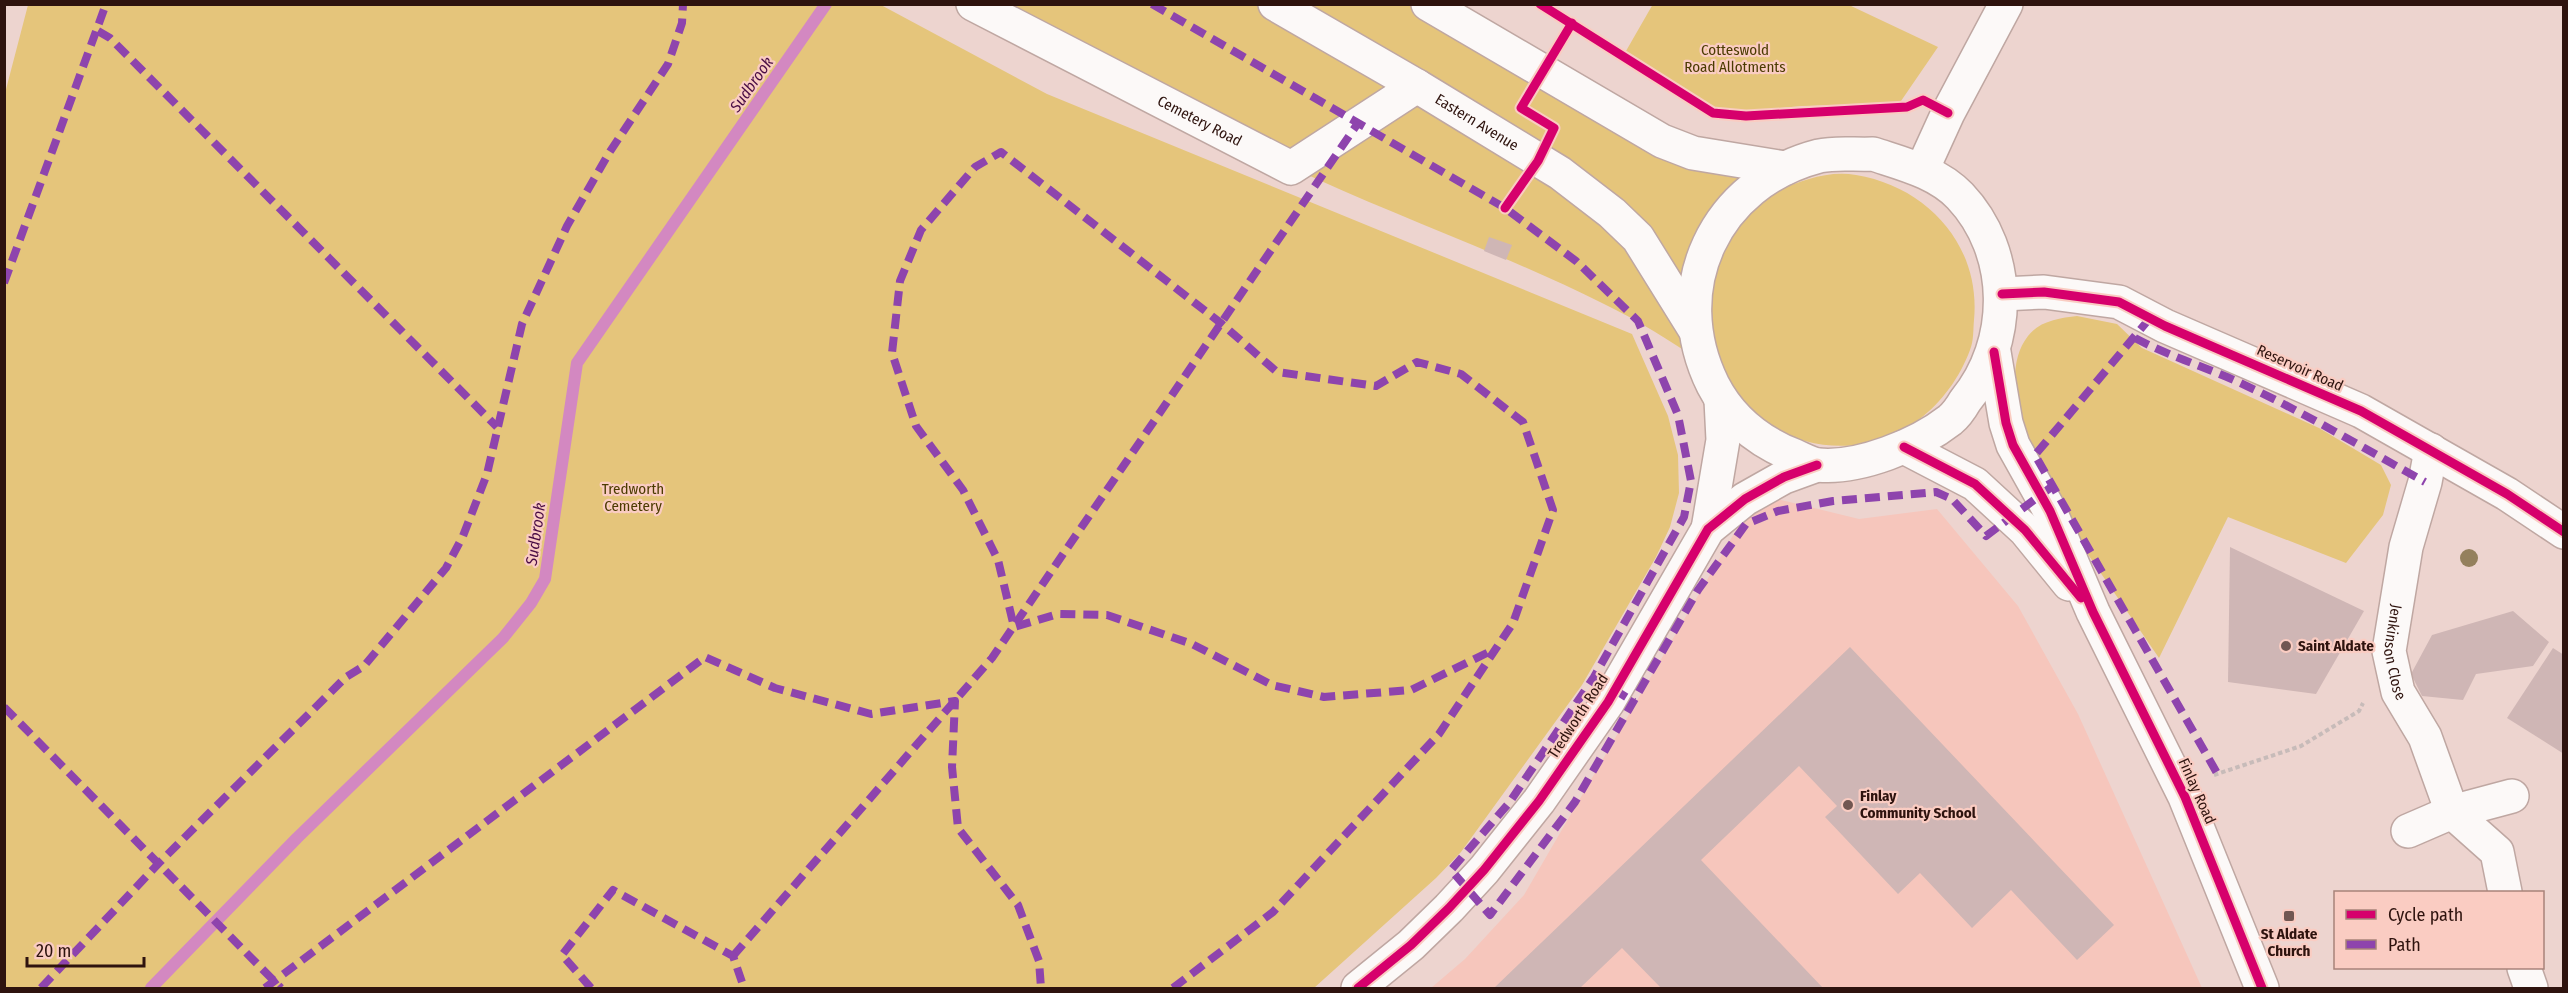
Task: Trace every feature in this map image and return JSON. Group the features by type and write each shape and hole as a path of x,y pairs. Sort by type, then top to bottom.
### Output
{"main road":[{"name":"Cemetery Road","path":"973,4 1291,168 1417,86"},
{"name":"Eastern Avenue","path":"1275,4 1417,86 1560,173 1612,213 1645,247 1695,330"},
{"path":"1428,4 1662,141 1693,153 1785,168"},
{"path":"1923,170 1948,113 2006,4"},
{"path":"1873,154 1923,170 1959,195 1985,232 1995,258 2002,294 1994,352 1981,383 1951,419 1904,447 1856,462 1817,465 1768,445 1743,426 1721,400 1702,363 1695,330 1694,296 1700,266 1714,234 1730,210 1749,191 1785,168 1822,155 1873,154"},
{"name":"Reservoir Road","path":"2002,294 2044,292 2119,302 2165,326 2361,411 2507,494 2564,532"},
{"name":"Finlay Road","path":"1994,352 2006,423 2013,445 2050,511 2093,612 2185,797 2262,988"},
{"name":"Tredworth Road","path":"1358,988 1411,945 1484,870 1539,801 1608,702 1708,529 1723,440 1721,400"},
{"name":"Finlay Road","path":"1904,447 1975,484 2025,530 2093,612"},
{"name":"Jenkinson Close","path":"2431,450 2425,482 2406,547 2389,651 2398,692 2425,737 2452,812"},
{"name":"Tredworth Road","path":"1708,529 1745,499 1784,477 1817,465"},
{"path":"2408,831 2452,812 2512,796"},
{"path":"2452,812 2497,852 2505,891"},
{"path":"2524,969 2530,988"}],"path":[{"path":"2185,797 2217,773 2301,746 2359,711 2364,701"}],"shaded area":[{"name":"Finlay Community School","path":"1757,494 1859,519 1937,509 2018,606 2078,714 2202,988 1431,988 1465,959 1524,895"}],"green space":[{"name":"Cotteswold Road Allotments","path":"1653,4 1849,5 1938,47 1901,101 1888,104 1802,106 1723,113 1626,51"},
{"name":"Tredworth Cemetery","path":"28,5 881,5 1047,94 1632,334 1668,416 1678,455 1679,493 1670,527 1656,557 1582,685 1461,852 1436,878 1314,988 5,988 4,97"},
{"path":"973,5 1428,5 1727,160 1771,194 1812,178 1834,174 1856,175 1906,192 1945,224 1959,245 1969,268 1974,293 1973,335 1970,350 1959,374 1944,395 1926,414 1906,428 1883,439 1858,445 1832,446 1805,441 1774,427 1700,361 1616,310 1527,268 1291,167 1171,108"},
{"path":"2077,316 2117,324 2142,348 2319,428 2381,465 2391,485 2383,515 2346,563 2228,517 2159,658 2065,523 2045,487 2027,444 2020,420 2015,374 2019,354 2028,336 2044,324"}],"building":[{"path":"1489,237 1512,245 1506,260 1484,251"},
{"name":"Saint Aldate","path":"2230,547 2364,611 2316,694 2228,682"},
{"path":"2513,611 2549,642 2533,666 2476,674 2463,700 2422,696 2411,674 2432,635"},
{"path":"1850,647 2114,925 2077,960 2011,890 1972,928 1920,873 1898,894 1825,817 1837,806 1799,766 1701,860 1823,988 1661,988 1622,948 1580,988 1494,988"},
{"path":"2553,648 2564,655 2564,754 2507,718"}],"waterway":[{"name":"Sudbrook","path":"151,988 297,838 503,638 531,603 545,579 577,363 826,4"}],"marked path":[{"path":"4,283 106,4"},
{"path":"41,988 159,863 346,677 364,666 446,568 463,536 487,474 522,324 567,226 609,153 668,64 682,23 683,4"},
{"path":"1152,4 1505,208 1576,261 1638,321 1678,415 1691,481 1684,517 1594,677 1509,803 1451,870 1490,915 1575,802 1698,590 1746,524 1778,511 1833,501 1936,492 1952,499 1986,536 2054,485"},
{"path":"98,31 110,38 497,427"},
{"path":"733,956 992,658 1358,123"},
{"path":"1173,988 1273,912 1439,734 1513,623 1553,510 1523,422 1461,374 1417,362 1376,386 1277,372 1222,324 1001,152 975,167 921,230 900,281 892,353 916,426 963,490 998,560 1014,627 1058,614 1107,615 1192,644 1272,685 1324,697 1411,690 1495,649"},
{"path":"2150,318 2035,455 2217,773"},
{"path":"2135,338 2277,401 2425,482"},
{"path":"265,988 705,657 775,688 871,714 955,701 952,767 958,828 1018,905 1039,961 1041,988"},
{"path":"1594,677 1634,702"},
{"path":"4,707 281,988"},
{"path":"591,988 562,955 613,890 733,956 744,988"}],"cycle path":[{"path":"1540,4 1713,113 1746,116 1907,107 1923,100 1948,113"},
{"path":"1505,208 1538,161 1554,128 1521,108 1572,23"},
{"path":"2002,294 2044,292 2119,302 2165,326 2361,411 2507,494 2564,532"},
{"path":"1994,352 2006,423 2013,445 2050,511 2093,612 2185,797 2262,988"},
{"path":"1904,447 1975,484 2025,530 2081,598"},
{"path":"1358,988 1411,945 1449,908 1484,870 1539,801 1608,702 1708,529 1745,499 1784,477 1817,465"}],"place":[{"name":"Saint Aldate","path":"2286,646"},
{"name":"Finlay Community School","path":"1848,805"},
{"name":"St Aldate Church","path":"2289,916"}]}
